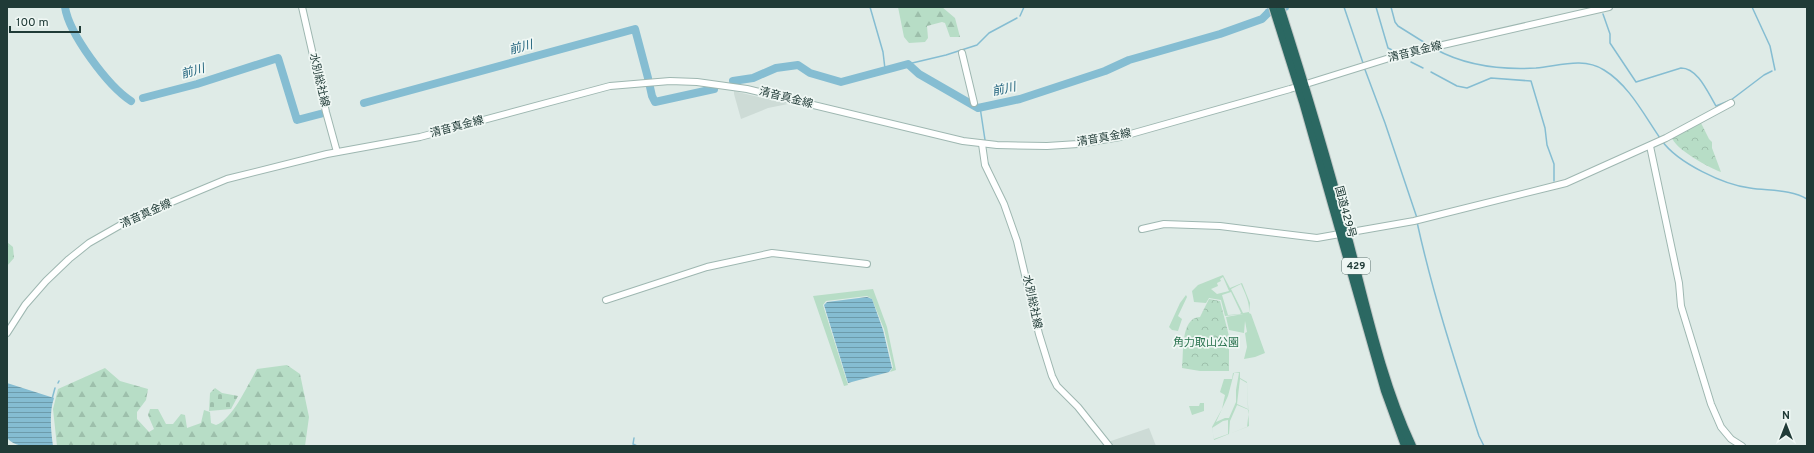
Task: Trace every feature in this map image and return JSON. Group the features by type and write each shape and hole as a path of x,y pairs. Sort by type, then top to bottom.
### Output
{"highway":[{"name":"国道429号","path":"1273,7 1279,13 1301,86 1385,391 1405,446"},
{"name":"国道429号","path":"1343,234 1390,389 1412,446"}],"main road":[{"name":"水別総社線","path":"302,7 326,112 337,152"},
{"name":"清音真金線","path":"7,333 25,305 50,277 77,252 98,237 131,219 227,179 337,152 420,136 610,86 670,81 697,82 747,89 945,138 982,144 1051,146 1099,141 1138,132 1301,86 1364,66 1440,46 1609,7"},
{"path":"962,53 974,103"},
{"path":"1142,229 1157,224 1179,224 1220,226 1306,237 1324,237 1417,220 1566,183 1650,146 1731,103"},
{"name":"水別総社線","path":"982,144 985,165 1004,204 1017,241 1039,334 1052,376 1058,386 1078,407 1109,446"},
{"path":"1650,146 1679,283 1681,306 1711,404 1721,427 1731,439 1742,446"},
{"path":"606,300 707,266 772,253 867,264"}],"shaded area":[{"path":"734,91 788,104 768,108 741,119"},
{"path":"1149,428 1156,446 1112,446 1108,442"}],"green space":[{"path":"898,7 942,7 955,18 960,37 950,37 945,23 942,22 927,26 928,38 925,42 909,43 904,37"},
{"path":"1701,123 1712,142 1712,148 1721,172 1701,163 1674,142 1672,137"},
{"path":"7,242 13,247 14,258 7,266"},
{"path":"1223,275 1230,288 1242,283 1250,303 1249,313 1251,314 1265,353 1244,359 1247,347 1245,321 1244,333 1229,330 1226,317 1243,314 1225,316 1221,300 1209,298 1206,303 1194,302 1192,291 1198,285","holes":["1223,277 1229,291 1217,294 1211,289 1218,286 1217,283 1221,281 1220,279","1241,284 1246,294 1249,312 1243,313 1231,289","1231,292 1241,313 1228,315 1222,295"]},
{"path":"873,289 887,327 896,370 890,372 893,367 884,329 872,299 867,296 826,301 823,305 848,385 844,386 813,296"},
{"path":"1186,295 1187,297 1178,316 1182,319 1178,331 1172,330 1169,327 1180,303"},
{"name":"角力取山公園","path":"1209,299 1220,301 1229,336 1229,371 1200,371 1182,368 1183,346 1186,330 1189,323 1200,317"},
{"path":"287,365 300,374 309,417 305,446 57,446 53,409 58,389 105,368 120,381 148,389 146,400 137,412 137,419 149,432 154,429 148,415 150,409 158,409 166,424 173,424 181,414 185,415 187,428 201,423 204,410 210,412 211,423 216,425 228,416 234,409 257,369"},
{"path":"1240,372 1240,378 1247,382 1248,396 1247,383 1240,379 1237,404 1248,410 1237,405 1230,421 1229,434 1214,440 1213,434 1214,439 1228,434 1228,420 1223,421 1212,428 1222,409 1225,395 1220,392 1224,379 1232,379 1233,373","holes":["1234,373 1239,373 1236,390 1236,402 1229,418 1216,422 1228,396"]},
{"path":"215,388 222,393 238,396 231,409 209,411 210,393"},
{"path":"1200,403 1204,403 1204,411 1192,415 1189,406 1199,406"},
{"path":"1248,414 1249,426 1247,427"}],"water":[{"path":"1291,7 1261,20 1260,18 1266,9"},
{"path":"867,297 872,299 883,330 892,368 889,372 848,383 824,305 827,302"},
{"path":"7,383 54,398 51,415 53,446 23,446 18,445 8,439"}],"waterway":[{"name":"前川","path":"65,7 74,31 91,58 112,84 131,101"},
{"path":"870,7 883,52 885,69"},
{"path":"1020,16 1024,7"},
{"name":"前川","path":"733,81 753,78 776,68 798,65 810,73 841,82 908,64 919,74 978,108 1020,99 1105,71 1129,60 1220,34 1262,19 1269,12 1285,7"},
{"path":"1344,7 1363,63"},
{"path":"1376,7 1388,48 1392,50"},
{"path":"1391,7 1395,22 1398,26 1430,46"},
{"path":"1752,7 1770,46 1775,70"},
{"path":"1603,14 1610,34 1610,43 1636,82 1681,68 1687,69 1693,72 1702,82 1716,106 1731,100 1764,75 1772,71"},
{"path":"908,64 946,55 977,45 989,33 1017,18"},
{"name":"前川","path":"364,103 635,29 648,78"},
{"path":"1435,49 1447,55 1484,66 1536,68 1571,63 1596,66 1613,76 1621,84 1642,110 1660,138"},
{"name":"前川","path":"143,98 197,84 278,58 297,120 320,114"},
{"path":"1411,62 1423,68"},
{"path":"1364,67 1385,123 1417,218"},
{"path":"1431,72 1457,86 1467,88 1491,78 1531,81 1545,128 1547,145 1554,164 1554,181"},
{"name":"前川","path":"650,87 655,102 714,89"},
{"path":"980,107 985,140"},
{"path":"1662,141 1669,149 1690,165 1715,178 1739,186 1794,193 1807,199"},
{"path":"988,163 990,169"},
{"path":"1417,222 1445,330 1479,436 1484,446"},
{"path":"52,399 55,388"},
{"path":"634,438 633,444 637,446"}]}
